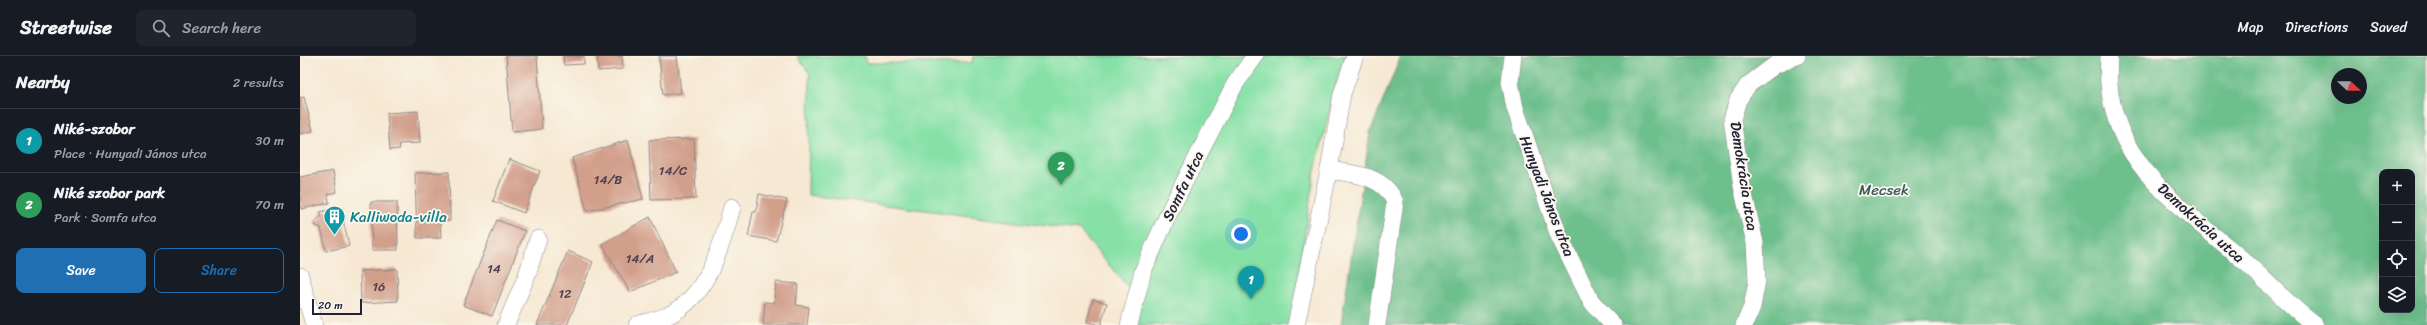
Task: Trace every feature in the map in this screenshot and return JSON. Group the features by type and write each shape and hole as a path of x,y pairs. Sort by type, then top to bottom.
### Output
{"street":[{"name":"Somfa utca","path":"1129,325 1143,270 1172,206 1235,84 1256,56"},
{"path":"1296,325 1329,170 1342,94 1355,56"},
{"name":"Hunyadi János utca","path":"1514,56 1510,82 1515,108 1559,236 1591,301 1613,325"},
{"name":"Demokrácia utca","path":"1744,325 1752,307 1756,274 1754,243 1742,186 1732,119 1738,100 1748,85 1775,65 1797,56"},
{"name":"Demokrácia utca","path":"2109,56 2107,80 2112,111 2130,152 2167,195 2315,325"},
{"path":"1329,170 1358,174 1374,180 1391,193 1395,202 1377,325"},
{"path":"637,325 668,316 688,300 705,280 725,232 732,207"},
{"path":"506,325 527,275 538,239"},
{"path":"300,276 309,322"}],"green space":[{"path":"797,56 865,56 866,63 972,63 973,56 1347,56 1338,75 1314,175 1291,325 1130,325 1133,293 1079,230 808,195 810,74"},
{"name":"Mecsek","path":"1401,56 2427,56 2427,325 1341,325 1370,133"}],"building":[{"path":"506,56 537,56 542,129 512,132"},
{"path":"563,56 584,56 584,64 564,65"},
{"path":"597,56 622,56 623,69 598,71"},
{"path":"659,56 677,56 681,93 663,95"},
{"path":"304,97 313,131 300,134 300,98"},
{"path":"418,111 420,143 399,144 400,149 390,150 387,113"},
{"path":"694,139 696,199 651,200 649,140"},
{"path":"628,140 643,199 587,211 572,158"},
{"path":"509,159 540,171 524,213 493,201"},
{"path":"333,171 337,192 328,194 329,203 301,209 300,177"},
{"path":"449,172 450,221 440,221 441,238 417,238 415,173"},
{"path":"759,194 787,200 776,241 748,236 753,212 756,212"},
{"path":"371,202 397,202 398,250 372,250"},
{"name":"Kalliwoda-villa","path":"340,207 349,246 326,251 321,228 316,226 314,222 322,216 320,212"},
{"path":"650,217 676,272 630,292 602,244"},
{"path":"497,220 525,231 492,316 463,305"},
{"path":"568,251 593,262 567,325 537,325"},
{"path":"397,269 398,301 361,303 360,271"},
{"path":"776,282 798,284 796,305 809,307 807,325 763,325 765,302 774,303"},
{"path":"1093,299 1107,303 1101,325 1087,322"}],"place":[{"name":"Niké szobor park","path":"1061,185"},
{"name":"Kalliwoda-villa","path":"335,236"},
{"name":"Niké-szobor","path":"1251,299"}]}
